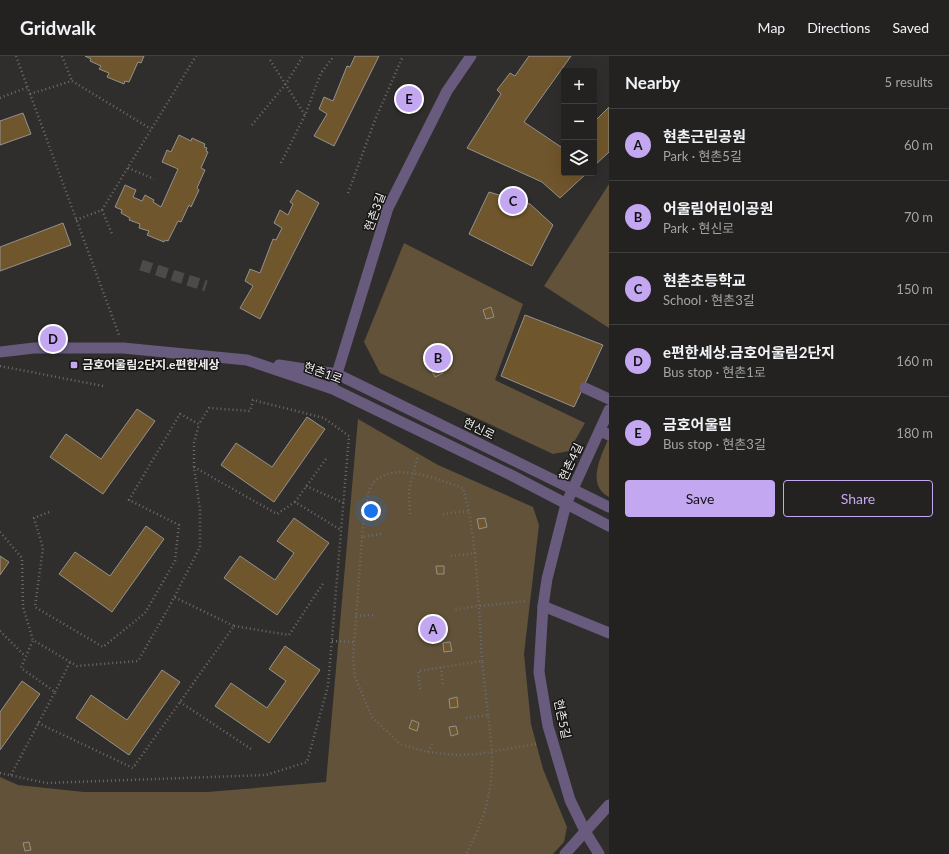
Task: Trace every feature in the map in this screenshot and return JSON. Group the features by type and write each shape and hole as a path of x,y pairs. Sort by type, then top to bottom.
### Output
{"street":[{"name":"현촌3길","path":"333,389 388,208 447,91 471,56"},
{"name":"현촌1로","path":"0,352 34,348 124,348 247,360 333,389 609,526"},
{"name":"현신로","path":"247,360 337,374 609,507"},
{"path":"585,388 609,399"},
{"name":"현촌4길","path":"566,504 605,433 609,410"},
{"name":"현촌5길","path":"566,504 547,579 543,606 540,672 548,726 570,800 586,833 599,854"},
{"path":"543,606 609,633"},
{"path":"565,854 586,833 609,806"}],"path":[{"path":"16,56 124,348"},
{"path":"62,56 72,81 151,129"},
{"path":"76,220 102,210 196,56"},
{"path":"252,125 285,85 303,56"},
{"path":"280,163 305,115 321,74 334,56"},
{"path":"348,193 375,120 403,56"},
{"path":"270,60 305,115"},
{"path":"30,94 72,81"},
{"path":"0,98 28,87"},
{"path":"128,168 154,179"},
{"path":"102,210 112,234"},
{"path":"0,366 103,386"},
{"path":"0,773 46,783 266,775 307,762 328,686 349,436 324,418 253,400 250,411 209,408 198,424 194,443 194,467 200,510 200,547 138,661 77,666 32,640"},
{"path":"52,511 34,518 43,548 35,607 103,647 145,613 175,560 179,525 129,500 180,414 198,424"},
{"path":"410,514 409,490 418,456"},
{"path":"194,467 277,514 295,502 326,458"},
{"path":"466,854 479,831 487,806 493,750 482,661 475,553 469,511 463,488 414,472 388,474 373,483 366,503 354,642 353,658 355,677 372,717 400,744 428,752 454,755 478,754 493,750 536,744"},
{"path":"306,486 344,503"},
{"path":"295,502 341,530"},
{"path":"442,514 469,511"},
{"path":"0,532 22,558 23,607 32,640 21,668 55,692"},
{"path":"362,537 381,534"},
{"path":"451,556 475,553"},
{"path":"174,597 234,626 290,635 324,582"},
{"path":"453,610 526,601"},
{"path":"356,616 376,614"},
{"path":"38,723 134,768 234,626"},
{"path":"0,631 25,656"},
{"path":"332,641 354,642"},
{"path":"420,689 418,671 482,661"},
{"path":"11,776 70,662"},
{"path":"441,667 443,687"},
{"path":"180,702 251,749"},
{"path":"466,718 488,715"},
{"path":"428,752 432,744"}],"shaded area":[{"path":"609,184 609,328 544,286"},
{"path":"404,243 523,304 495,380 585,423 569,451 553,454 380,373 364,342"},
{"path":"358,419 438,465 533,507 539,525 524,654 531,724 543,769 567,827 564,842 553,854 0,854 0,777 18,785 84,792 207,792 326,782"},
{"path":"609,437 609,497 598,485 597,469"}],"building":[{"path":"85,56 144,56 141,63 138,62 129,82 125,81 124,84 107,77 109,73 99,69 101,66 90,61 91,59"},
{"path":"355,56 379,56 334,146 314,136 327,114 319,109 324,97 333,101 347,66 350,67"},
{"path":"529,56 571,56 524,122 561,147 561,176 584,176 560,198 542,182 467,148 501,94 497,90 510,73 515,76"},
{"path":"609,107 609,152 597,163 597,140 597,119"},
{"path":"23,113 31,134 0,145 0,121"},
{"path":"179,135 191,141 192,138 205,144 204,147 207,148 206,151 208,152 201,168 205,170 197,188 199,190 191,207 189,205 181,222 178,221 168,241 165,240 164,242 147,235 149,231 139,228 140,224 129,220 130,218 121,213 122,210 115,207 125,185 136,190 133,197 142,201 145,195 154,200 153,202 161,207 178,169 162,162 167,150 171,152"},
{"path":"297,190 319,203 260,319 240,308 253,286 245,281 250,269 260,273 273,239 276,240 282,228 274,223 280,210 288,215 293,204 290,202"},
{"path":"489,192 530,204 553,225 532,266 469,234"},
{"path":"63,223 71,245 0,271 0,247"},
{"path":"491,307 494,317 486,319 483,310"},
{"path":"525,315 603,345 574,407 501,376"},
{"path":"438,363 443,373 435,377 430,367"},
{"path":"137,409 155,421 103,494 50,457 66,434 101,459"},
{"path":"307,417 325,429 274,502 221,465 236,443 272,467"},
{"path":"294,518 329,543 277,615 224,578 240,556 275,580 294,553 277,541"},
{"path":"485,518 487,527 479,529 477,519"},
{"path":"146,526 164,539 112,612 59,574 75,552 110,576"},
{"path":"0,556 9,562 0,575"},
{"path":"436,566 444,566 444,574 437,574"},
{"path":"450,642 452,651 444,652 443,643"},
{"path":"285,646 320,670 269,743 215,706 231,683 267,708 286,681 269,669"},
{"path":"162,670 180,682 129,755 76,718 91,695 127,720"},
{"path":"22,681 40,694 0,750 0,712"},
{"path":"457,697 458,707 450,708 449,699"},
{"path":"412,720 419,723 417,731 409,728"},
{"path":"456,726 458,734 451,736 449,727"},
{"path":"29,842 31,850 25,851 23,843"}],"tunnel":[{"path":"141,265 206,286"}],"place":[{"name":"금호어울림","path":"409,99"},
{"name":"현촌초등학교","path":"513,201"},
{"name":"e편한세상.금호어울림2단지","path":"53,339"},
{"name":"어울림어린이공원","path":"438,358"},
{"name":"금호어울림2단지.e편한세상","path":"74,365"},
{"name":"현촌근린공원","path":"433,629"}]}
